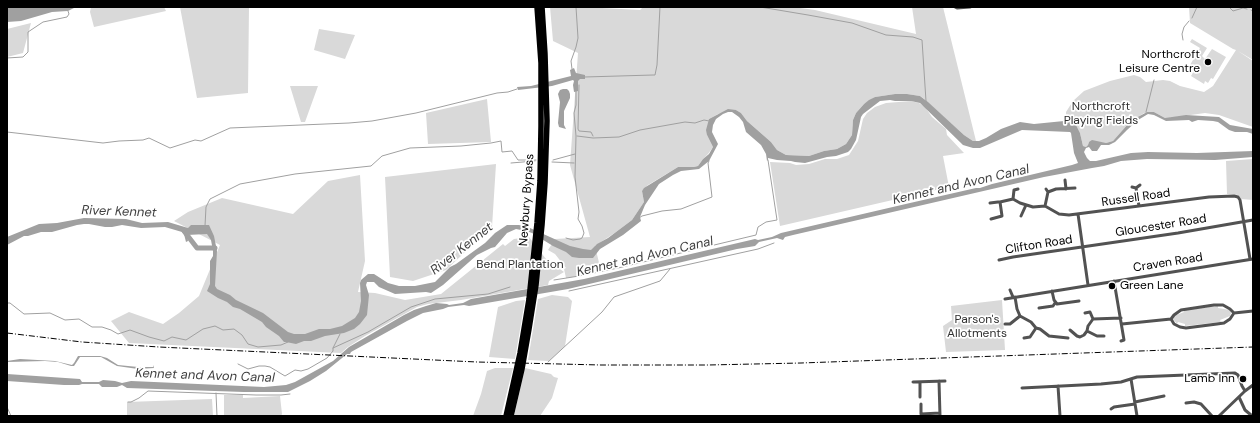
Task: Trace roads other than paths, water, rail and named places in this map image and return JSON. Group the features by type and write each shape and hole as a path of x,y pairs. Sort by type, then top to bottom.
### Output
{"highway":[{"name":"Newbury Bypass","path":"537,7 544,80"},
{"name":"Newbury Bypass","path":"511,416 531,299 540,224 544,89 542,7"},
{"name":"Newbury Bypass","path":"506,416 519,369"}],"street":[{"path":"954,7 970,7"},
{"path":"1065,180 1066,189"},
{"path":"1136,188 1140,185"},
{"path":"1132,187 1136,188"},
{"path":"990,203 1013,198 1033,207 1045,206 1047,190 1075,188"},
{"path":"1136,188 1139,206"},
{"path":"1013,198 1014,190 1018,189"},
{"name":"Russell Road","path":"1045,206 1056,213 1063,215 1231,195 1240,199 1243,221"},
{"path":"991,219 1002,216 1000,202"},
{"path":"1021,216 1026,205"},
{"path":"1078,214 1088,285"},
{"name":"Gloucester Road","path":"1083,247 1253,220"},
{"path":"1243,221 1252,259"},
{"name":"Clifton Road","path":"999,260 1083,247"},
{"name":"Craven Road","path":"1005,299 1252,259"},
{"path":"1114,281 1122,324 1124,340 1122,341"},
{"path":"1010,290 1014,297 1020,316 1032,322 1036,328 1040,329 1049,336 1068,338"},
{"path":"1052,291 1054,306"},
{"path":"1039,293 1040,298"},
{"path":"1039,308 1079,301"},
{"path":"1122,324 1171,319 1181,310 1214,305 1223,305 1234,313"},
{"path":"1234,313 1253,311"},
{"path":"1085,313 1090,312 1093,320"},
{"path":"1171,319 1174,324 1186,328 1224,323 1230,319 1234,313"},
{"path":"1005,324 1010,324 1020,316"},
{"path":"1070,330 1076,336 1080,337 1084,335 1088,326 1093,320 1121,318"},
{"path":"1010,324 1011,328"},
{"path":"1024,338 1030,336 1036,328"},
{"path":"1087,331 1097,336 1104,336"},
{"path":"1022,388 1101,384 1121,382 1137,377 1235,373 1238,375 1245,391"},
{"path":"1131,379 1138,416"},
{"path":"916,414 940,414 939,381"},
{"path":"913,382 945,381"},
{"path":"920,382 920,397"},
{"path":"1219,416 1238,397 1253,385"},
{"path":"1058,386 1060,416"},
{"path":"1111,409 1164,396"},
{"path":"1238,397 1251,415"},
{"path":"1186,403 1190,404 1194,402 1201,404 1212,416"},
{"path":"921,404 921,414"}],"waterway":[{"path":"572,69 571,61 578,38 576,7"},
{"path":"585,77 655,75 657,65 660,7"},
{"path":"760,7 852,23 886,35 913,37 922,40 926,101"},
{"path":"1192,18 1197,7"},
{"path":"1229,7 1233,11 1243,8 1247,9"},
{"path":"7,58 23,57 28,52 28,32 43,22 67,17 69,14 68,11"},
{"path":"1183,40 1182,34 1184,27 1189,21"},
{"path":"1146,112 1154,80"},
{"path":"579,85 578,129 579,131 591,132 593,136"},
{"path":"7,132 103,143 143,140 149,138 170,148 195,140 201,141 230,128 372,121 416,113 517,89"},
{"path":"566,238 573,240 580,239 584,233 578,219 579,212 575,177 576,136 574,113 576,105 576,91"},
{"path":"577,136 593,138 619,137 640,130 685,122 695,123 704,120 709,121"},
{"path":"205,226 206,207 210,199 240,184 295,174 371,166 382,156 410,148 461,146 501,141 502,152 512,151 518,160 536,160"},
{"path":"553,160 575,154"},
{"name":"Kennet and Avon Canal","path":"554,280 618,268 756,235 758,227 766,222 777,220 768,160"},
{"path":"511,163 535,161"},
{"path":"639,218 662,211 681,209 712,197 709,161"},
{"path":"552,162 574,163"},
{"name":"River Kennet","path":"184,231 197,248 215,248"},
{"path":"569,291 758,249 774,243"},
{"path":"548,362 602,312 614,297 660,281 670,269"},
{"path":"333,348 368,332 411,307 435,299 488,294 510,287"},
{"path":"7,303 10,303 24,314 50,313 65,320 79,319 92,327 102,327 118,334 130,330 164,341 172,337 186,340 203,329 215,326 223,330 234,329 242,335 248,344 258,347 281,345 288,342"},
{"name":"Kennet and Avon Canal","path":"238,364 248,369 259,366 270,367 285,376 295,370 301,371 308,369 327,358 333,351 340,334"},
{"path":"128,402 139,398 148,391 256,395 290,394"},
{"path":"216,393 217,416"},
{"path":"7,407 11,416"}],"railway":[{"path":"7,333 82,342 159,347 477,362 601,365 801,363 1253,347"}],"place":[{"name":"Northcroft Leisure Centre","path":"1208,62"},
{"name":"Green Lane","path":"1112,286"},
{"name":"Lamb Inn","path":"1243,379"}],"park label":[{"name":"Northcroft Playing Fields","path":"1101,114"},
{"name":"Bend Plantation","path":"520,265"},
{"name":"Parson's Allotments","path":"977,327"}]}
